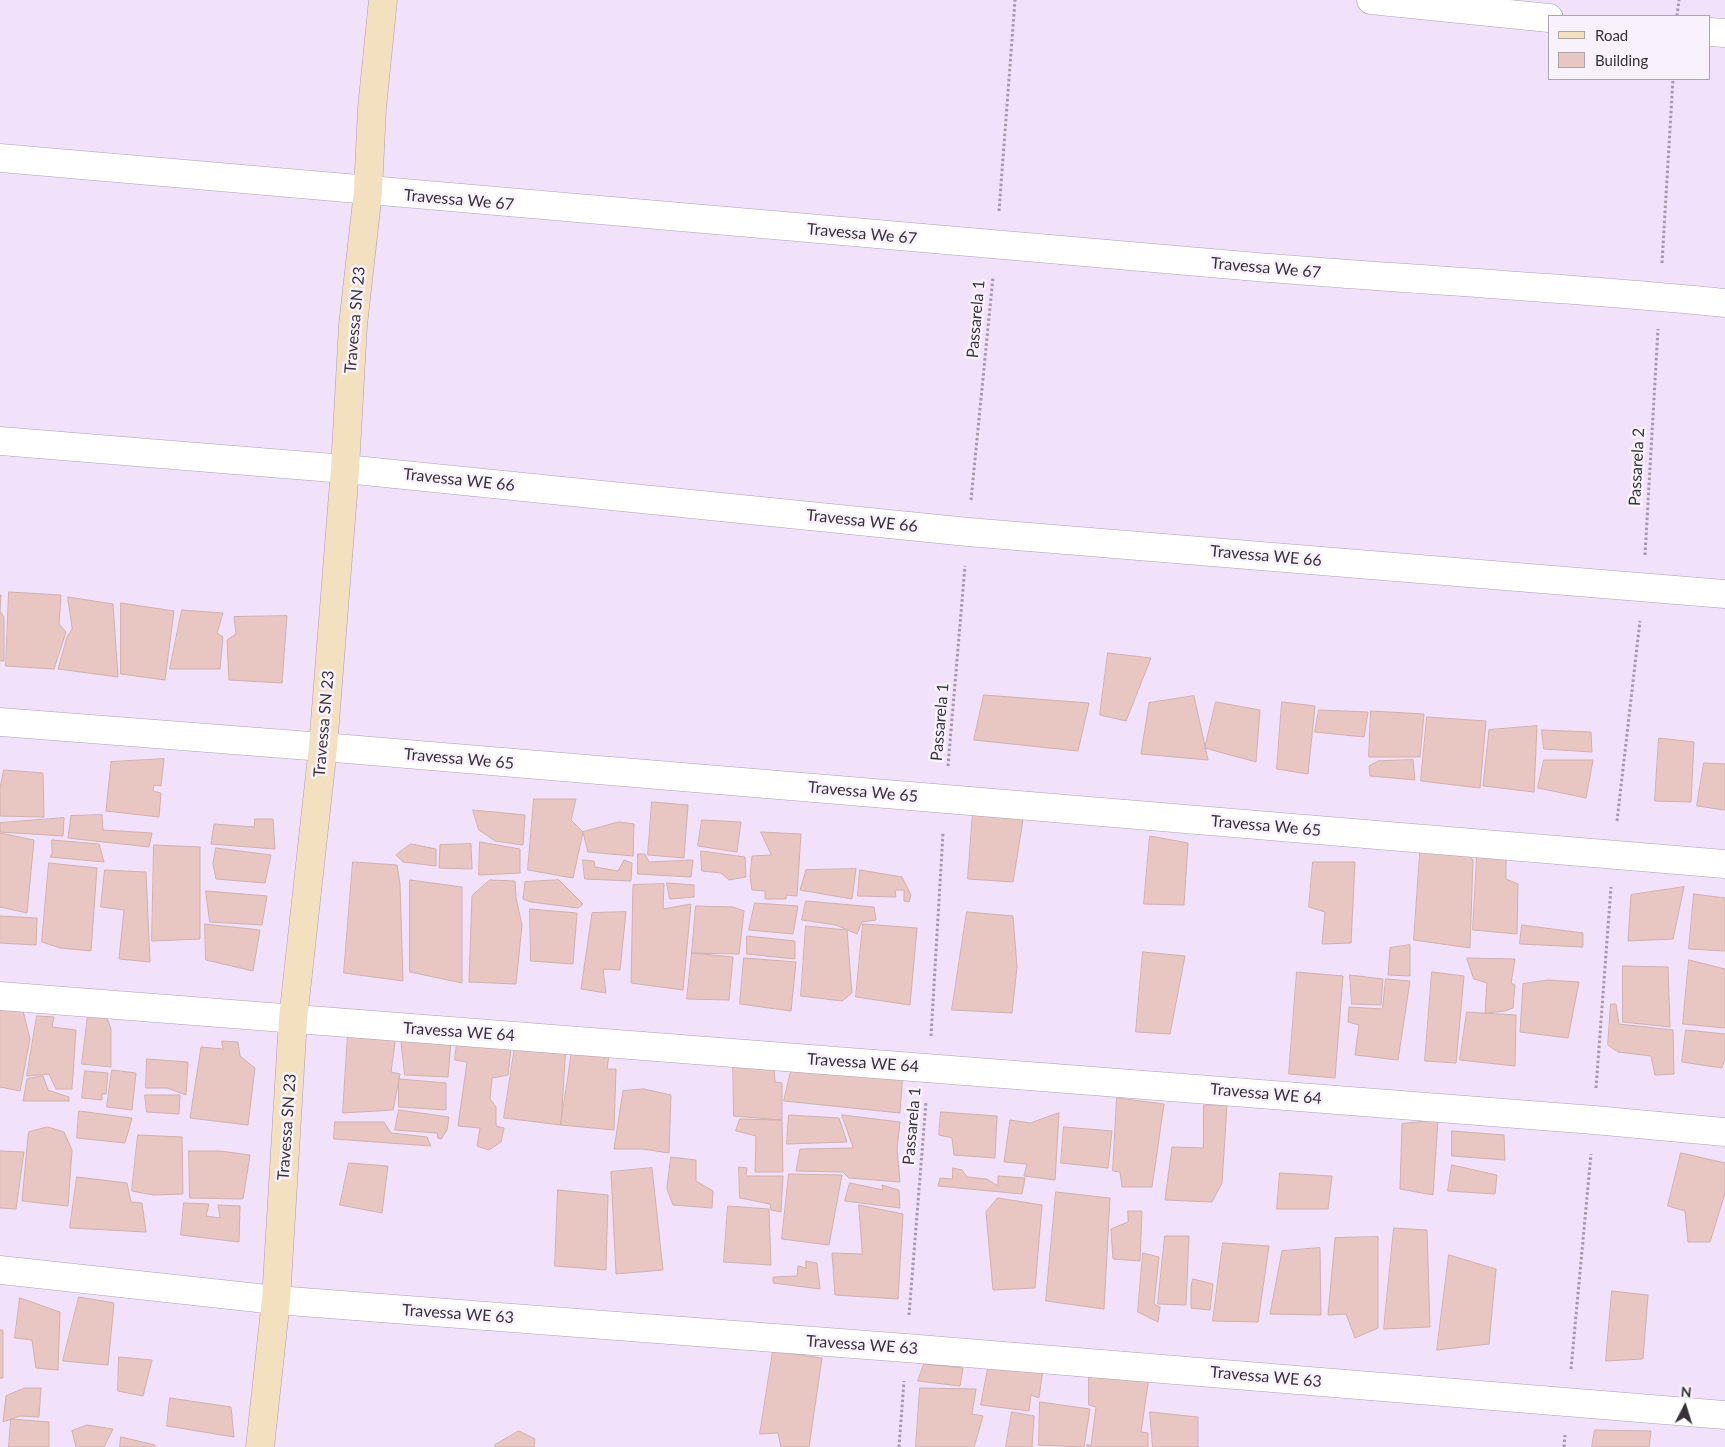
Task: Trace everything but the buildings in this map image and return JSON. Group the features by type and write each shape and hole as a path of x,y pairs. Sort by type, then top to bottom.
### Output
{"main road":[{"name":"Travessa SN 23","path":"260,1447 276,1300 293,1019 323,747 353,325 368,192 372,108 383,0"}],"street":[{"path":"1371,0 1548,18"},
{"path":"1710,32 1725,33"},
{"name":"Travessa We 67","path":"0,158 996,246 1339,274 1659,296 1725,303"},
{"name":"Travessa WE 66","path":"0,441 344,469 968,532 1725,594"},
{"name":"Travessa We 65","path":"0,722 323,747 1725,864"},
{"name":"Travessa WE 64","path":"0,996 1725,1132"},
{"name":"Travessa WE 63","path":"0,1270 276,1300 906,1348 1725,1415"}],"path":[{"name":"Passarela 1","path":"899,1447 929,1068 946,799 968,532 996,246 1015,0"},
{"path":"1678,15 1679,0"},
{"name":"Passarela 2","path":"1614,855 1643,587 1673,80"}]}
